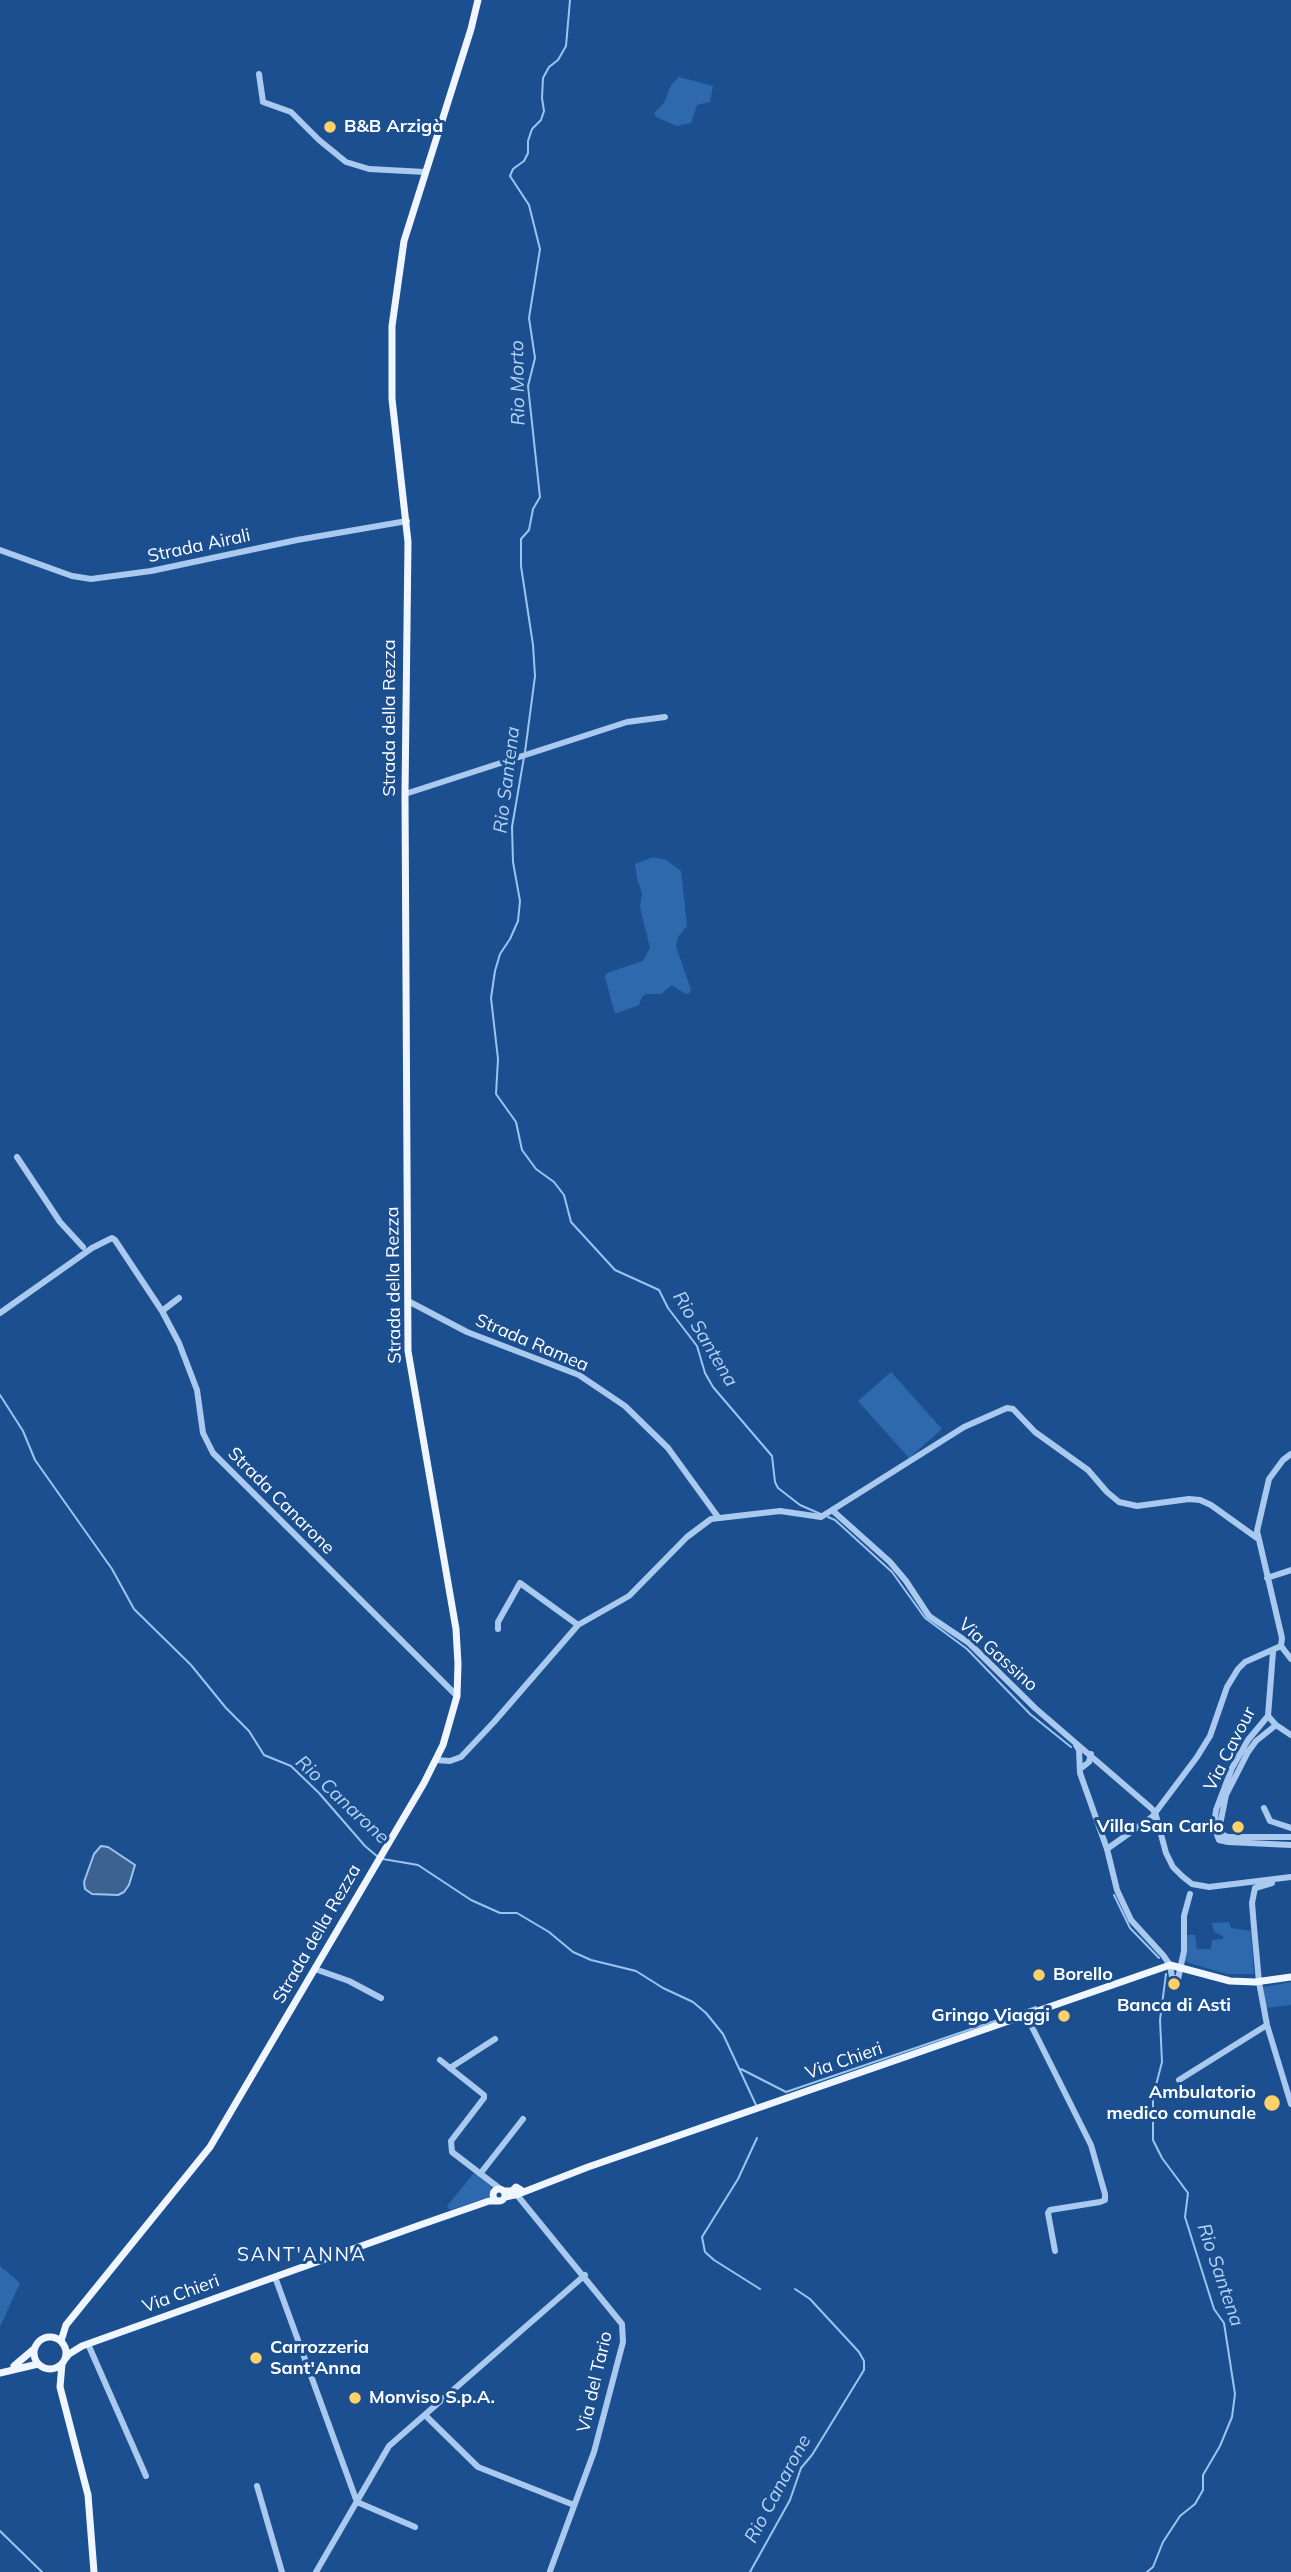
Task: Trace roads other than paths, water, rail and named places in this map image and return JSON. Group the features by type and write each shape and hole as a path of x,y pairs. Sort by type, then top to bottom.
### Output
{"main road":[{"name":"Strada della Rezza","path":"45,2338 66,2325 210,2147 436,1760 457,1696 456,1629 408,1351 405,794 407,521 392,399 392,327 404,241 478,0"},
{"path":"1170,1965 1230,1981 1259,1982 1291,1977"},
{"name":"Via Chieri","path":"63,2362 73,2350 85,2345 497,2194 519,2193 1170,1965"},
{"name":"Strada della Rezza","path":"62,2343 66,2325"},
{"path":"4,2372 45,2338 53,2337 62,2343 60,2387 88,2495 94,2572"},
{"name":"Via Chieri","path":"62,2343 85,2345"},
{"path":"34,2348 35,2360 60,2387"},
{"path":"46,2369 55,2369 63,2362"},
{"path":"4,2372 38,2364"}],"street":[{"path":"259,74 263,102 291,112 346,162 369,169 425,172"},
{"name":"Strada Airali","path":"0,550 72,576 91,579 151,572 298,540 407,521"},
{"path":"405,794 627,722 665,717"},
{"path":"0,1313 84,1250 52,1211 17,1157"},
{"name":"Strada Canarone","path":"84,1250 111,1238 115,1240 162,1311 179,1343 197,1390 203,1433 213,1453 457,1696"},
{"path":"162,1311 179,1298"},
{"name":"Strada Ramea","path":"408,1301 467,1332 579,1376 625,1406 668,1448 718,1517"},
{"path":"436,1760 450,1761 461,1757 578,1625 629,1596 699,1527 718,1517 780,1511 827,1514 840,1503 964,1427 1010,1408 1035,1432 1088,1470 1119,1502 1137,1506 1200,1500 1256,1538"},
{"path":"1291,1454 1269,1479 1256,1538 1282,1638 1281,1646 1291,1659"},
{"name":"Via Gassino","path":"827,1514 890,1562 929,1616 970,1643 1035,1708 1155,1812"},
{"path":"1267,1578 1291,1570"},
{"path":"498,1629 498,1622 520,1583 578,1625"},
{"path":"1107,1849 1147,1821 1205,1745 1233,1676 1245,1662 1273,1652 1281,1646"},
{"name":"Via Cavour","path":"1273,1652 1268,1716 1248,1740 1232,1769 1214,1821 1219,1840 1279,1845 1291,1841"},
{"path":"1268,1716 1291,1735"},
{"path":"1276,1725 1265,1732 1248,1752 1226,1795 1220,1825 1223,1835 1232,1838 1291,1841"},
{"path":"1073,1740 1079,1751 1080,1769 1107,1849 1114,1881 1131,1920 1170,1965"},
{"path":"1079,1760 1082,1755 1091,1754 1089,1762 1080,1769"},
{"path":"1264,1808 1270,1821 1291,1828"},
{"path":"1155,1812 1162,1841 1173,1867 1195,1884 1209,1887 1291,1878"},
{"path":"1291,1878 1255,1888 1252,1903 1259,1982 1267,2025 1291,2104"},
{"path":"1181,1968 1185,1935 1183,1924 1190,1894"},
{"path":"315,1969 349,1981 381,1998"},
{"path":"1026,2015 1091,2145 1105,2194 1105,2200 1101,2202 1050,2210 1048,2213 1055,2251"},
{"path":"1179,2080 1267,2025"},
{"path":"450,2068 495,2039"},
{"path":"440,2060 484,2095 451,2141 450,2147 452,2152 480,2174 497,2194"},
{"path":"480,2174 523,2119"},
{"name":"Via del Tario","path":"519,2193 622,2324 623,2342 594,2452 550,2571"},
{"path":"316,2572 389,2446 585,2275"},
{"path":"275,2277 356,2502 415,2527"},
{"path":"85,2345 146,2476"},
{"path":"425,2415 482,2469 574,2505"},
{"path":"257,2486 282,2572"}],"waterway":[{"name":"Rio Morto","path":"525,752 535,676 521,566 521,539 529,530 533,509 540,497 528,386 535,358 529,318 540,249 529,205 510,176 513,169 524,161 532,129 541,120 544,111 543,78 566,46 570,0"},
{"name":"Rio Santena","path":"524,757 512,827 513,862 520,901 518,921 500,954 491,998 498,1059 496,1094 516,1122 522,1150 536,1169 554,1182 564,1195 571,1222 615,1270 659,1290 668,1308 697,1346 705,1373 713,1387 772,1456 778,1488 800,1505 823,1515"},
{"name":"Rio Canarone","path":"0,1395 23,1431 35,1460 112,1569 134,1609 191,1665 249,1731 264,1755 291,1766 378,1857"},
{"name":"Rio Santena","path":"828,1517 835,1520 892,1572 925,1618 967,1649 1030,1714 1071,1747"},
{"name":"Rio Canarone","path":"383,1859 418,1865 471,1900 500,1913 517,1913 549,1932 573,1952 591,1960 636,1971 693,2002 723,2034 756,2105"},
{"name":"Rio Santena","path":"1114,1895 1130,1928 1159,1958"},
{"name":"Rio Santena","path":"1147,2572 1153,2567 1163,2542 1180,2516 1195,2504 1203,2490 1203,2475 1220,2446 1232,2417 1235,2394 1224,2323 1214,2309 1185,2217 1188,2193 1162,2158 1153,2140 1153,2097 1162,2062 1160,2020 1166,1974"},
{"path":"741,2069 786,2092 1036,2007"},
{"name":"Rio Canarone","path":"757,2138 738,2179 702,2237 705,2252 760,2289"},
{"name":"Rio Canarone","path":"750,2572 790,2500 801,2468 812,2455 864,2370 864,2361 859,2352 810,2299 795,2289"},
{"path":"0,2531 42,2572"}],"place":[{"name":"B&B Arzigà","path":"330,127"},
{"name":"Villa San Carlo","path":"1238,1827"},
{"name":"Borello","path":"1039,1975"},
{"name":"Banca di Asti","path":"1174,1984"},
{"name":"Gringo Viaggi","path":"1064,2016"},
{"name":"Ambulatorio medico comunale","path":"1272,2103"},
{"name":"Carrozzeria Sant'Anna","path":"256,2358"},
{"name":"Monviso S.p.A.","path":"355,2398"}],"district":[{"name":"SANT'ANNA","path":"302,2255"}]}
